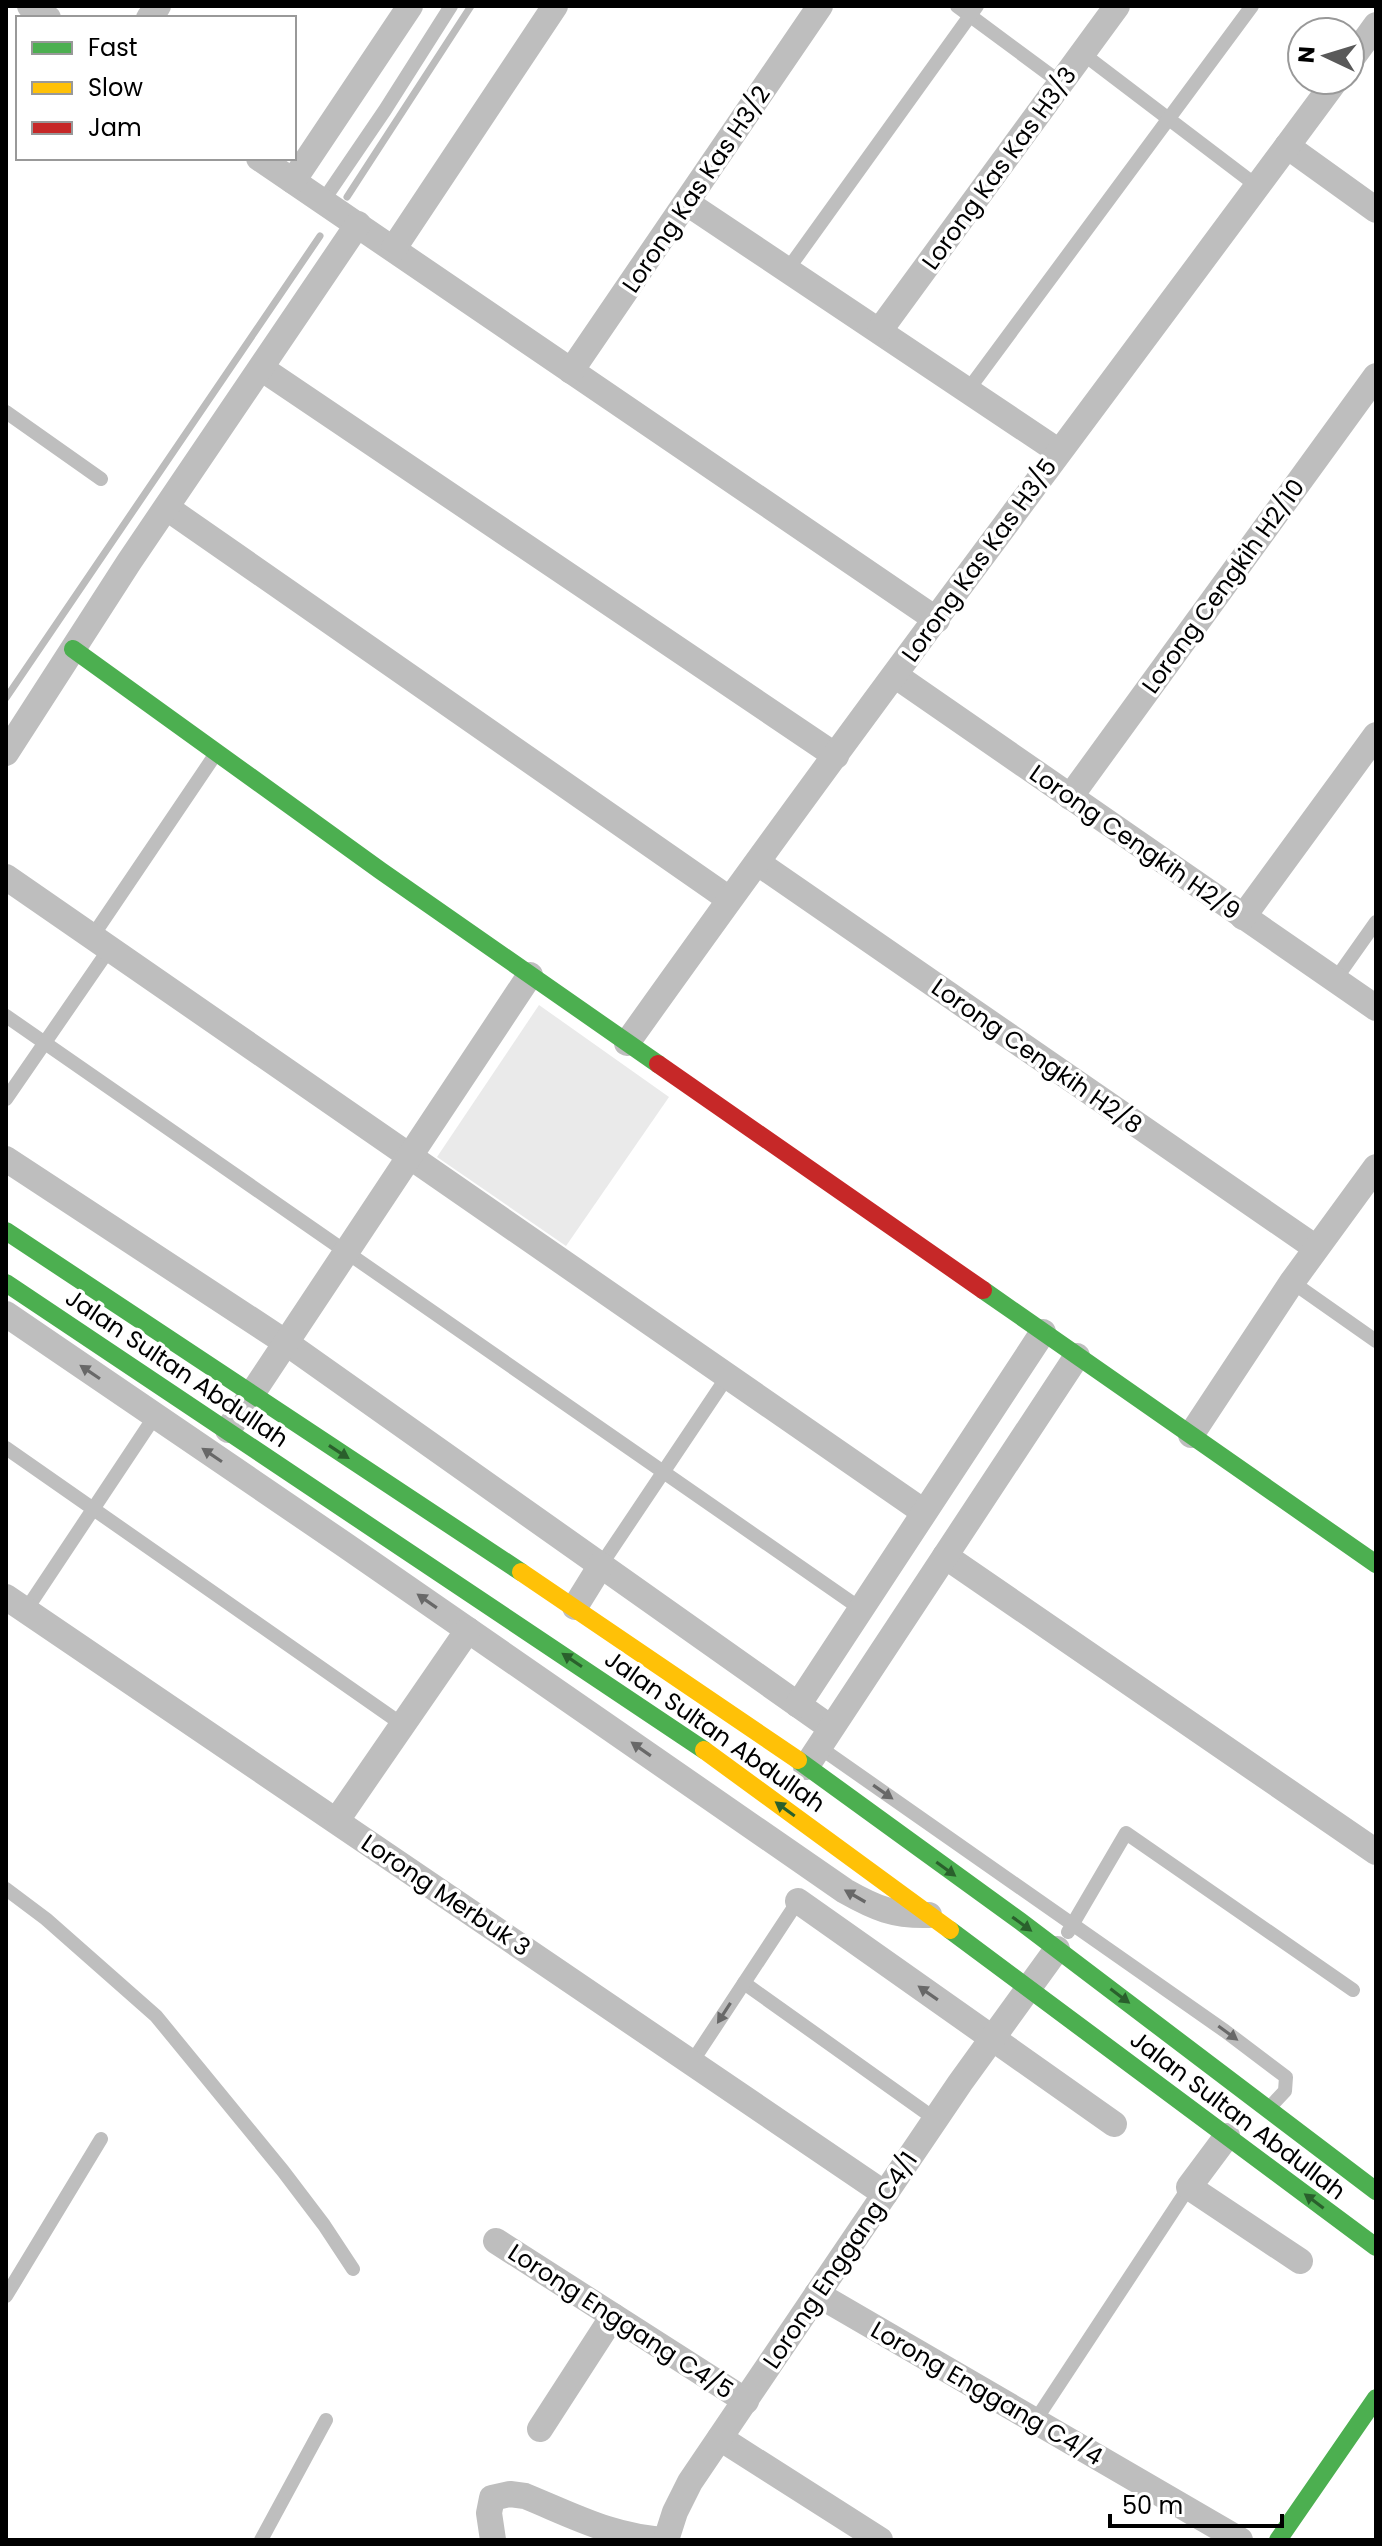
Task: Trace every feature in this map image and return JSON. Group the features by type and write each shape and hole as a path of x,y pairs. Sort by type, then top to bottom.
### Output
{"main road":[{"path":"73,649 530,975 1077,1356 1191,1435 1372,1551"},
{"name":"Jalan Sultan Abdullah","path":"6,1231 575,1607 819,1747 1057,1949 1376,2191"},
{"name":"Jalan Sultan Abdullah","path":"6,1283 676,1730 1376,2248"},
{"path":"1278,2540 1376,2398"}],"street":[{"path":"293,181 410,6"},
{"path":"394,248 555,6"},
{"name":"Lorong Kas Kas H3/2","path":"571,371 820,6"},
{"name":"Lorong Kas Kas H3/3","path":"880,330 1117,6"},
{"name":"Lorong Kas Kas H3/5","path":"627,1043 1058,451 1324,96"},
{"path":"1287,146 1376,210"},
{"path":"262,160 937,620"},
{"path":"687,203 1058,451"},
{"path":"6,753 358,224"},
{"path":"261,368 836,756"},
{"name":"Lorong Cengkih H2/10","path":"1070,797 1376,376"},
{"path":"167,508 729,899"},
{"name":"Lorong Cengkih H2/9","path":"896,676 1376,1008"},
{"path":"1243,917 1376,735"},
{"name":"Lorong Cengkih H2/8","path":"758,863 1316,1248"},
{"path":"6,877 924,1512"},
{"path":"228,1430 530,975"},
{"path":"6,1159 285,1342 798,1705 819,1747"},
{"path":"1191,1435 1292,1282 1376,1167"},
{"path":"6,1314 845,1891 876,1909 906,1916 929,1915"},
{"path":"798,1705 1043,1332"},
{"path":"819,1747 1077,1356"},
{"path":"945,1556 1376,1852"},
{"path":"575,1607 601,1565"},
{"name":"Lorong Merbuk 3","path":"16,1604 885,2194"},
{"path":"337,1820 468,1630"},
{"path":"798,1901 1114,2124"},
{"name":"Lorong Enggang C4/1","path":"666,2540 690,2482 935,2119 1057,1949"},
{"path":"1227,2136 1189,2187 1300,2261"},
{"name":"Lorong Enggang C4/5","path":"496,2241 746,2401"},
{"name":"Lorong Enggang C4/4","path":"817,2294 1240,2540"},
{"path":"540,2429 613,2316"},
{"path":"720,2438 880,2540"},
{"path":"493,2540 489,2513 492,2498 510,2494 525,2496 613,2533 666,2540"}],"lane":[{"path":"323,201 451,6"},
{"path":"957,6 973,11 1061,83"},
{"path":"968,390 1252,6"},
{"path":"788,269 973,11"},
{"path":"1082,53 1257,186"},
{"path":"6,412 101,479"},
{"path":"6,1099 46,1042 101,943 217,753"},
{"path":"1335,980 1376,922"},
{"path":"6,1016 861,1609"},
{"path":"1292,1282 1376,1341"},
{"path":"601,1565 727,1377"},
{"path":"16,1604 93,1509 155,1416"},
{"path":"6,1448 403,1725"},
{"path":"819,1747 1286,2077 1285,2091 1268,2109"},
{"path":"1057,1949 1126,1833 1353,1990"},
{"path":"6,1889 46,1919 156,2016 283,2171 353,2269"},
{"path":"692,2062 798,1901"},
{"path":"744,1983 935,2119"},
{"path":"6,2296 101,2139"},
{"path":"1035,2421 1189,2187"},
{"path":"261,2540 326,2420"}],"shaded area":[{"path":"539,1005 669,1097 566,1246 437,1157"}],"waterway":[{"path":"347,197 471,6"},
{"path":"6,698 320,236"}],"traffic: fast":[{"path":"73,649 381,871 658,1064"},
{"path":"6,1231 521,1572"},
{"path":"6,1283 704,1750"},
{"path":"983,1290 1376,1564"},
{"path":"798,1760 1020,1921 1376,2191"},
{"path":"950,1930 1376,2247"},
{"path":"1278,2540 1376,2398"}],"traffic: slow":[{"path":"521,1572 798,1760"},
{"path":"704,1750 950,1930"}],"traffic: jam":[{"path":"658,1064 983,1290"}]}
